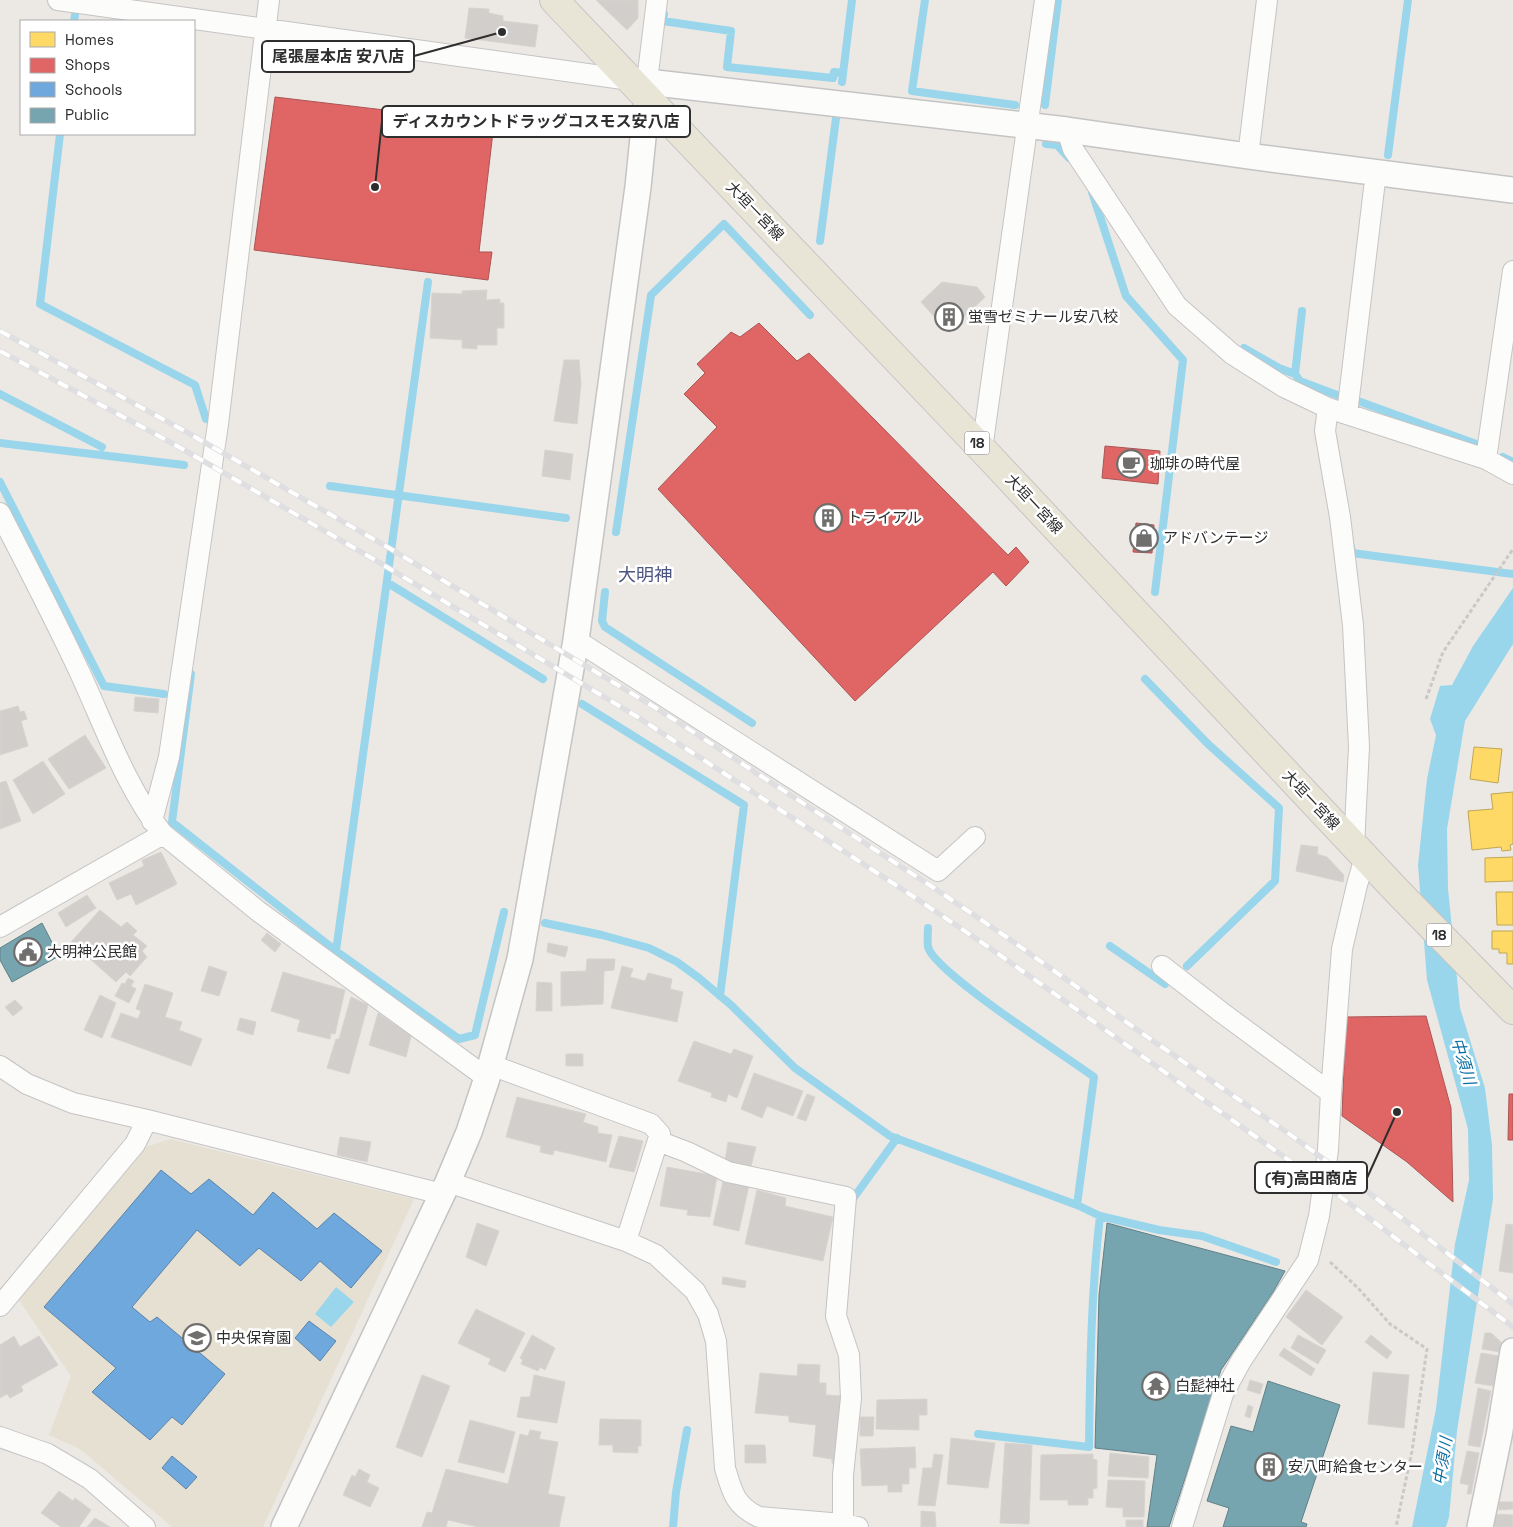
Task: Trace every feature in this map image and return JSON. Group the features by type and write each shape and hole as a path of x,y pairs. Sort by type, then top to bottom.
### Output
{"main road":[{"name":"大垣一宮線","path":"554,0 641,86 1396,890 1513,1010"}],"street":[{"path":"58,0 641,86 1028,125 1248,156 1513,190"},
{"path":"0,927 158,828 218,424 269,0"},
{"path":"284,1527 445,1188 469,1132 489,1072 520,959 576,640 638,187 641,86 657,0"},
{"path":"982,449 1045,0"},
{"path":"1248,156 1267,0"},
{"path":"1067,130 1073,149 1177,306 1232,354 1284,387 1337,411 1486,459 1513,474"},
{"path":"1182,1527 1223,1394 1241,1361 1308,1260 1319,1216 1328,1150 1342,949 1356,885 1360,851 1359,747 1353,625 1340,516 1325,431 1337,411 1376,172"},
{"path":"1486,459 1513,271"},
{"path":"0,513 72,655 128,777 158,828 258,911 489,1072 651,1124 660,1134 626,1241"},
{"path":"576,640 938,871 975,836"},
{"path":"1162,966 1331,1093"},
{"path":"0,1066 27,1084 73,1103 445,1188 626,1241 656,1255 695,1291 708,1314 716,1341 725,1468 738,1503 747,1512 759,1517 851,1525 843,1475 851,1398 849,1355 836,1316 846,1197 728,1172 687,1152 658,1141"},
{"path":"0,1306 135,1144 147,1120"},
{"path":"1480,1527 1506,1438 1513,1351"},
{"path":"0,1437 48,1454 90,1479 146,1527"}],"path":[{"path":"1426,699 1443,652 1513,548"},
{"path":"1312,1246 1358,1288 1390,1324 1427,1349 1412,1451 1396,1527"}],"shaded area":[{"name":"中央保育園","path":"170,1139 414,1199 263,1527 172,1527 80,1449 49,1435 71,1376 18,1299 146,1147"}],"water":[{"name":"中須川","path":"1513,588 1513,644 1465,721 1447,829 1448,889 1460,1008 1485,1088 1492,1145 1493,1199 1457,1431 1449,1517 1446,1527 1412,1527 1436,1409 1455,1244 1469,1180 1468,1129 1427,980 1418,865 1427,779 1436,735 1430,719 1440,686 1452,685 1473,646"},
{"path":"336,1287 354,1302 331,1327 315,1314"}],"building: Homes":[{"path":"1474,747 1502,749 1498,783 1470,779"},
{"path":"1513,792 1513,844 1510,845 1511,850 1502,851 1501,847 1472,850 1468,811 1493,809 1491,794"},
{"path":"1513,857 1513,881 1485,882 1485,858"},
{"path":"1496,892 1513,892 1513,925 1497,925"},
{"path":"1492,931 1513,931 1513,964 1507,964 1507,953 1499,953 1499,949 1492,949"}],"building: Shops":[{"path":"275,97 494,123 479,252 492,252 488,280 254,250"},
{"name":"トライアル","path":"759,323 797,361 809,353 1008,555 1016,547 1029,562 1006,586 993,572 855,701 658,489 717,427 684,394 705,373 697,364 731,332 740,337"},
{"name":"珈琲の時代屋","path":"1105,446 1160,451 1158,484 1102,478"},
{"name":"アドバンテージ","path":"1136,523 1154,525 1152,553 1133,552"},
{"path":"1426,1016 1451,1108 1453,1202 1407,1162 1342,1116 1346,1017"},
{"path":"1509,1094 1513,1094 1513,1140 1508,1140"}],"building: Schools":[{"path":"161,1170 191,1194 209,1179 253,1215 273,1192 317,1229 334,1213 382,1251 351,1288 320,1261 301,1281 259,1248 240,1266 197,1230 132,1307 150,1322 157,1317 225,1374 182,1425 172,1417 150,1440 92,1392 116,1368 44,1307"},
{"path":"309,1321 336,1341 320,1361 295,1338"},
{"path":"172,1456 197,1477 186,1489 162,1468"}],"building: Public":[{"name":"大明神公民館","path":"42,923 59,956 12,982 0,960 0,948"},
{"name":"白髭神社","path":"1107,1223 1285,1271 1272,1294 1221,1370 1169,1527 1147,1527 1157,1455 1095,1448 1099,1295"},
{"name":"安八町給食センター","path":"1268,1381 1340,1405 1301,1522 1307,1524 1306,1527 1223,1527 1229,1508 1207,1501 1231,1426 1253,1432"}],"building: Other":[{"path":"596,0 638,0 638,18 627,30"},
{"path":"469,8 489,9 489,13 503,16 503,21 538,25 535,47 465,38"},
{"name":"蛍雪ゼミナール安八校","path":"942,282 977,287 985,297 948,332 921,302"},
{"path":"487,290 486,300 500,299 500,303 504,303 504,328 497,328 497,345 477,345 477,349 462,348 462,340 430,338 432,293 462,294 462,291"},
{"path":"564,360 579,360 581,384 577,424 554,421"},
{"path":"545,450 573,454 570,480 542,476"},
{"path":"135,697 159,699 158,713 134,711"},
{"path":"18,706 20,712 24,711 27,719 21,721 28,746 0,755 0,711"},
{"path":"85,735 106,768 69,789 48,759"},
{"path":"43,761 65,794 33,814 13,780"},
{"path":"6,781 21,821 0,829 0,783"},
{"path":"1301,845 1318,847 1317,854 1327,857 1344,875 1343,882 1296,871"},
{"path":"161,852 177,884 136,905 131,894 117,900 109,883 144,866 142,860"},
{"path":"87,895 96,908 66,927 58,913"},
{"path":"100,910 121,927 127,922 137,931 133,935 147,946 142,951 147,957 130,976 126,972 116,982 71,942"},
{"path":"267,933 281,944 275,952 261,940"},
{"path":"548,943 568,947 565,957 547,952"},
{"path":"587,959 615,959 614,970 604,971 603,1004 561,1006 561,972 586,971"},
{"path":"209,966 227,972 219,996 201,991"},
{"path":"622,966 633,969 630,977 645,981 648,973 672,979 670,989 683,992 677,1022 611,1008"},
{"path":"283,972 345,990 335,1034 331,1033 330,1039 297,1031 300,1020 271,1011"},
{"path":"128,978 134,981 131,986 136,989 129,1003 115,996 122,983 125,984"},
{"path":"537,982 552,983 552,1011 536,1011"},
{"path":"145,984 173,993 165,1017 182,1022 179,1030 202,1039 191,1066 111,1037 121,1013 138,1019 141,1011 136,1009"},
{"path":"100,995 116,1003 102,1038 84,1030"},
{"path":"351,997 368,1005 349,1074 327,1068 336,1039 339,1039"},
{"path":"15,1000 23,1008 13,1016 5,1007"},
{"path":"378,1013 411,1036 406,1057 369,1045"},
{"path":"240,1018 256,1022 253,1035 237,1030"},
{"path":"694,1041 731,1054 734,1049 753,1056 737,1098 728,1094 726,1102 711,1097 712,1093 678,1081"},
{"path":"566,1054 583,1054 583,1066 566,1066"},
{"path":"754,1073 803,1091 793,1116 767,1106 762,1118 741,1109"},
{"path":"807,1094 815,1097 806,1121 797,1118"},
{"path":"517,1097 586,1114 583,1122 598,1127 598,1133 612,1135 606,1162 554,1150 553,1155 540,1152 541,1146 506,1137"},
{"path":"619,1136 643,1141 634,1172 609,1167"},
{"path":"340,1137 371,1142 367,1162 337,1155"},
{"path":"728,1142 756,1147 751,1166 725,1161"},
{"path":"667,1167 717,1176 710,1217 687,1215 688,1210 660,1206"},
{"path":"723,1182 749,1185 739,1231 713,1225"},
{"path":"757,1190 786,1198 785,1206 833,1217 823,1261 745,1244"},
{"path":"477,1223 499,1231 486,1266 466,1257"},
{"path":"1506,1224 1513,1225 1513,1273 1499,1271"},
{"path":"723,1277 746,1281 745,1288 722,1284"},
{"path":"1306,1290 1343,1317 1322,1345 1286,1317"},
{"path":"476,1309 525,1333 505,1372 488,1364 491,1359 458,1343"},
{"path":"1485,1333 1491,1333 1501,1342 1500,1352 1482,1349"},
{"path":"532,1335 555,1348 545,1370 540,1367 538,1371 521,1364 523,1360 520,1358"},
{"path":"1298,1335 1326,1350 1318,1364 1291,1348"},
{"path":"1371,1335 1392,1352 1387,1359 1365,1342"},
{"path":"14,1336 20,1347 39,1336 58,1365 21,1386 23,1391 10,1398 7,1394 0,1398 0,1345"},
{"path":"1284,1348 1315,1369 1311,1376 1279,1355"},
{"path":"1481,1353 1499,1356 1493,1386 1475,1383"},
{"path":"798,1364 820,1365 819,1383 826,1383 826,1395 844,1396 838,1464 832,1463 832,1459 813,1456 816,1425 789,1422 789,1416 755,1413 760,1373 797,1376"},
{"path":"1373,1372 1409,1375 1404,1428 1368,1424"},
{"path":"422,1375 450,1386 422,1457 396,1447"},
{"path":"534,1375 565,1382 557,1423 517,1417 521,1397 530,1397"},
{"path":"1250,1380 1263,1384 1260,1394 1247,1390"},
{"path":"1478,1388 1491,1391 1480,1447 1468,1445"},
{"path":"927,1399 927,1415 919,1415 919,1430 876,1429 877,1400"},
{"path":"1248,1405 1253,1407 1250,1418 1245,1416"},
{"path":"860,1417 874,1417 873,1436 860,1436"},
{"path":"600,1419 641,1420 641,1446 638,1446 638,1453 613,1452 613,1445 599,1445"},
{"path":"470,1420 515,1432 504,1473 458,1462"},
{"path":"530,1430 541,1432 539,1439 558,1442 548,1494 565,1497 559,1527 478,1527 448,1520 446,1527 422,1527 427,1512 432,1513 446,1469 508,1484 520,1434 528,1436"},
{"path":"951,1438 995,1443 988,1488 947,1484"},
{"path":"1005,1443 1032,1445 1029,1524 1000,1523"},
{"path":"745,1445 765,1445 766,1463 745,1463"},
{"path":"915,1447 916,1468 909,1468 909,1484 902,1484 902,1492 888,1492 888,1485 862,1486 860,1449"},
{"path":"1467,1451 1479,1453 1471,1494 1467,1494 1469,1485 1460,1483"},
{"path":"1110,1453 1149,1457 1148,1478 1108,1476"},
{"path":"934,1454 943,1455 935,1506 918,1505 923,1468 932,1468"},
{"path":"1093,1454 1093,1459 1097,1460 1097,1488 1093,1489 1093,1498 1088,1498 1088,1505 1068,1505 1068,1500 1040,1500 1041,1455"},
{"path":"359,1469 370,1475 367,1482 379,1488 370,1507 343,1495 352,1475 355,1477"},
{"path":"1108,1480 1145,1481 1144,1517 1123,1517 1123,1508 1106,1507"},
{"path":"59,1491 73,1501 75,1498 91,1510 79,1527 61,1527 41,1513"},
{"path":"1499,1502 1513,1502 1513,1509 1499,1510"},
{"path":"921,1511 935,1512 936,1527 921,1527"},
{"path":"1495,1514 1513,1515 1513,1527 1494,1527"},
{"path":"95,1518 110,1527 87,1527"},
{"path":"1126,1520 1143,1520 1143,1527 1126,1527"}],"waterway":[{"path":"842,82 852,0"},
{"path":"925,0 912,91 1015,105"},
{"path":"1045,105 1058,0"},
{"path":"1388,155 1408,0"},
{"path":"664,14 663,21 731,31 727,67 833,78 834,72 843,73"},
{"path":"74,20 75,15"},
{"path":"820,241 836,118"},
{"path":"60,135 40,304 195,385 206,419"},
{"path":"1046,144 1057,145 1069,158"},
{"path":"1092,192 1126,296 1183,360 1155,592"},
{"path":"616,532 651,295 724,224 810,315"},
{"path":"336,951 428,282"},
{"path":"1302,311 1295,374 1300,381 1337,395"},
{"path":"1244,348 1279,368 1295,374"},
{"path":"0,394 102,447"},
{"path":"1358,401 1479,445"},
{"path":"0,443 184,465"},
{"path":"1503,457 1513,462"},
{"path":"0,482 104,686 164,694"},
{"path":"330,486 566,518"},
{"path":"1351,547 1352,553 1513,574"},
{"path":"388,583 543,679"},
{"path":"605,592 602,621 605,627 752,723"},
{"path":"191,674 172,822 336,951 459,1039 475,1035 504,912"},
{"path":"1145,679 1208,744 1279,808 1275,881 1187,966"},
{"path":"582,704 744,805 720,996"},
{"path":"545,923 602,935 649,948 677,962 731,1005 795,1068 890,1136 1077,1205 1100,1216 1159,1230 1202,1236 1276,1262"},
{"path":"928,928 928,947 936,959 953,975 1003,1014 1094,1077 1077,1205"},
{"path":"1110,946 1165,984"},
{"path":"852,1204 852,1200 897,1138"},
{"path":"978,1434 1089,1447 1093,1302 1100,1216"},
{"path":"673,1527 676,1492 687,1430"}],"railway":[{"path":"0,331 183,430 389,548 656,708 1005,936 1156,1043 1288,1133 1359,1185 1513,1304"},
{"path":"0,351 172,443 375,560 636,716 990,948 1349,1203 1513,1327"}],"place":[{"name":"尾張屋本店 安八店","path":"502,32"},
{"name":"ディスカウントドラッグコスモス安八店","path":"375,187"},
{"name":"蛍雪ゼミナール安八校","path":"949,317"},
{"name":"珈琲の時代屋","path":"1131,464"},
{"name":"トライアル","path":"828,518"},
{"name":"アドバンテージ","path":"1144,538"},
{"name":"大明神公民館","path":"28,952"},
{"name":"(有)高田商店","path":"1397,1112"},
{"name":"中央保育園","path":"197,1338"},
{"name":"白髭神社","path":"1156,1386"},
{"name":"安八町給食センター","path":"1269,1467"}],"district":[{"name":"大明神","path":"645,575"}]}
